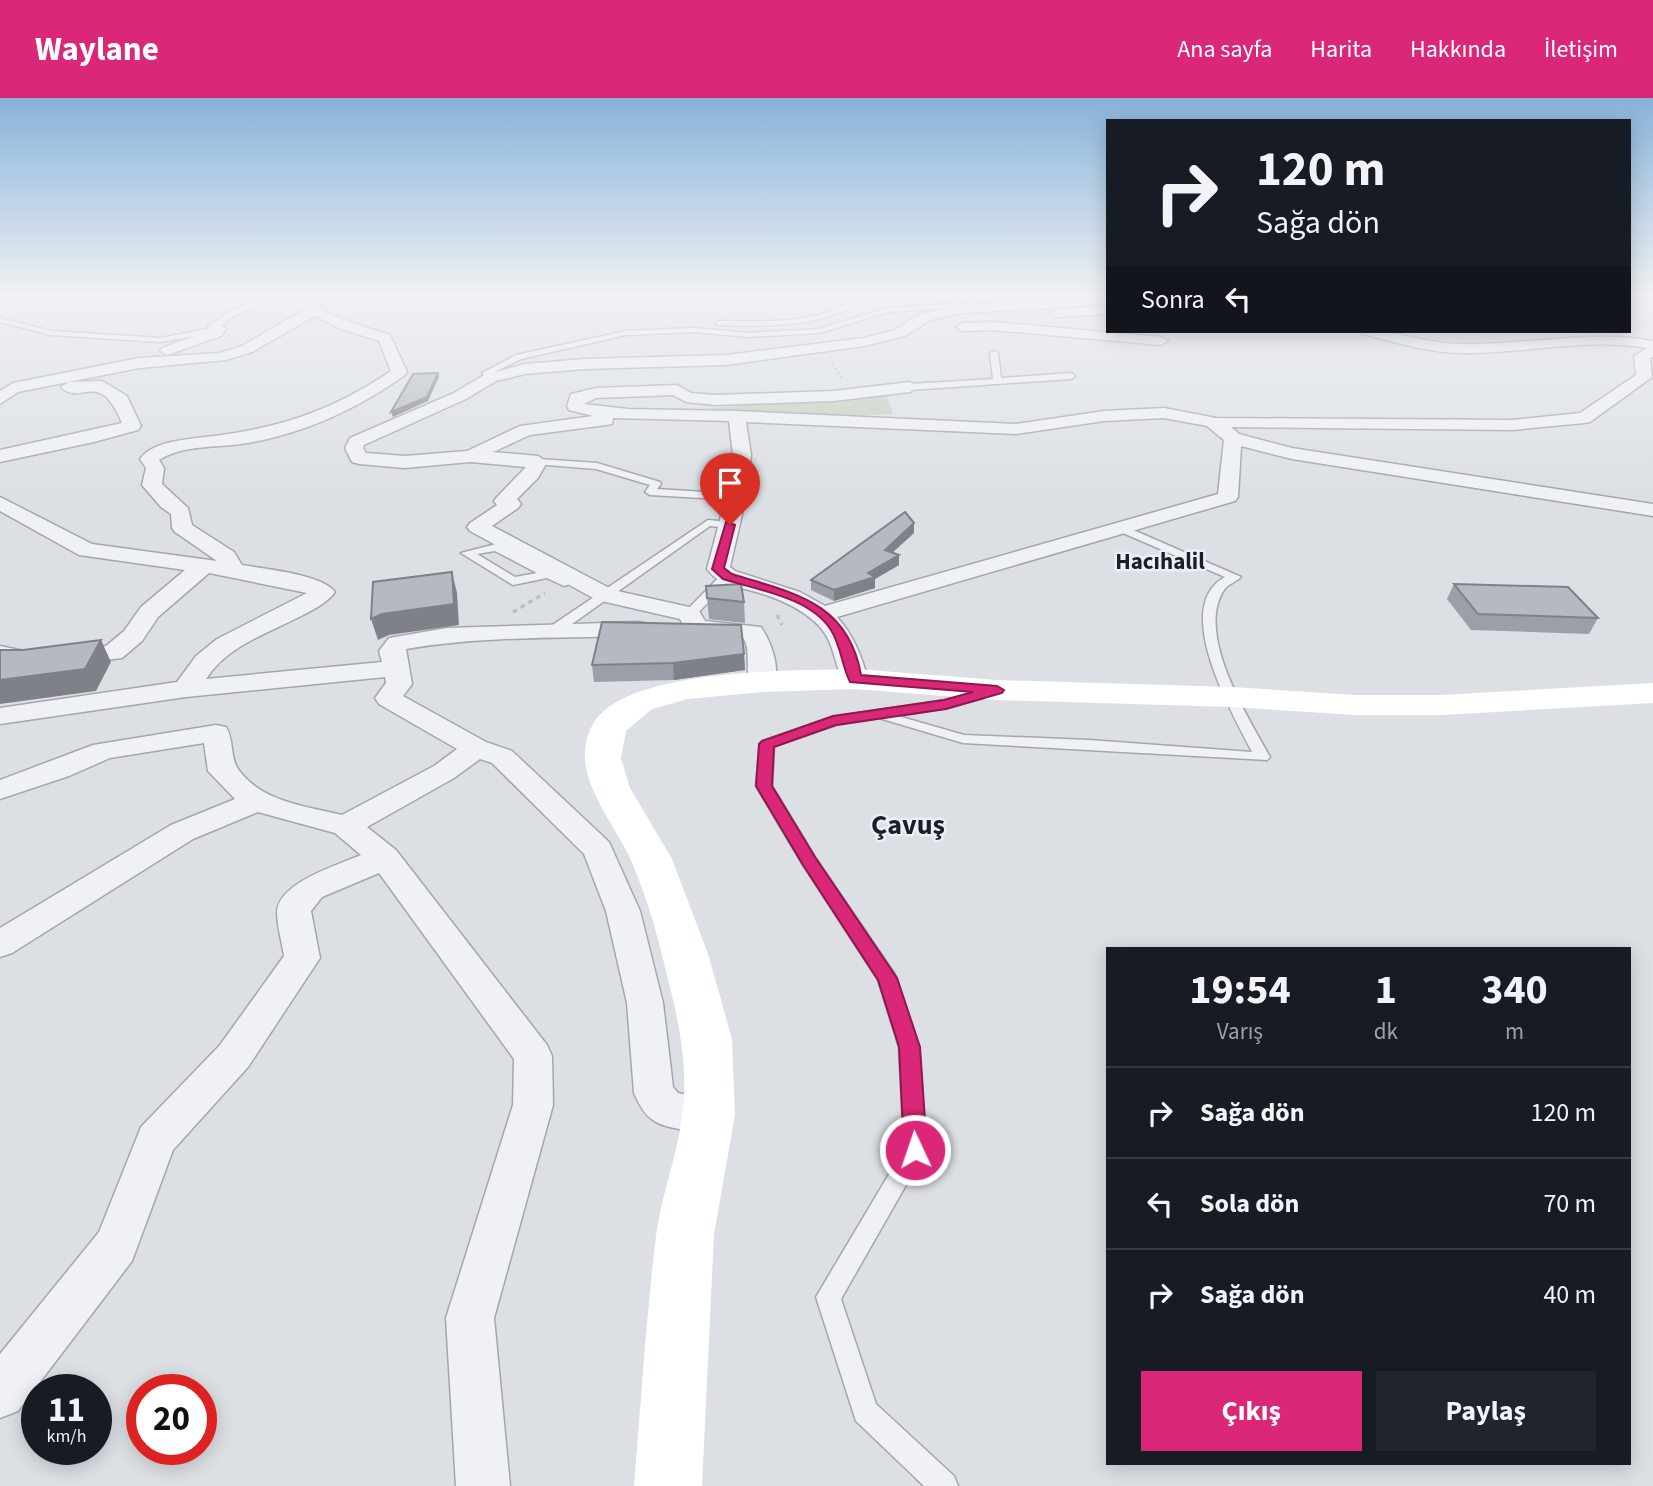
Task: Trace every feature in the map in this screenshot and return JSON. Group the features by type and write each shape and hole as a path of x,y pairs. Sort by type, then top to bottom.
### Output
{"main road":[{"path":"669,1485 685,1234 709,1115 707,1039 685,954 650,859 611,788 602,758 610,727 640,702 685,689 762,682 855,679 997,690 1232,697 1354,705 1442,705 1653,693"}],"street":[{"path":"139,363 144,360"},
{"path":"0,400 12,388 139,363 183,360"},
{"path":"234,570 226,557 182,528 181,512 168,503 152,485 155,468 149,459 154,453 161,451 250,438 301,423 375,390 399,372 394,360"},
{"path":"728,360 584,364 525,369 490,378 460,396 356,442 354,449 359,458 405,462 470,456 538,462 531,474 505,501 511,504 477,527 571,581 605,595 693,621 752,632 760,646 762,682"},
{"path":"910,387 833,396 715,400 686,397 677,390 596,393 577,398 575,406 588,411 628,414 737,416 1016,429 1104,416 1164,413 1213,422 1499,425 1584,418 1644,377 1642,360"},
{"path":"0,400 69,387 102,386 121,400 132,426 161,451"},
{"path":"470,456 526,430 620,419 708,415"},
{"path":"737,416 742,454 736,497 718,569 727,576 803,601 823,614 837,629 852,664 855,679"},
{"path":"1213,422 1233,438 1292,453 1653,509"},
{"path":"0,456 82,440 132,426"},
{"path":"823,614 1228,497 1233,438"},
{"path":"0,503 88,550 234,570 309,585 323,592 305,606 267,622 212,655 186,689"},
{"path":"0,654 34,661 113,653 133,636 149,612 205,565"},
{"path":"693,621 447,635 398,643 393,650 399,684 388,698 476,748 502,757 598,849 623,911 642,990 654,1093 667,1108 709,1115"},
{"path":"0,716 186,689 395,668"},
{"path":"227,685 216,733 223,771 256,802 346,826 385,858 533,1056 533,1105 470,1318 483,1486"},
{"path":"0,790 59,770 103,751 216,733"},
{"path":"346,826 444,772 476,748"},
{"path":"0,944 182,832 256,802"},
{"path":"0,1393 116,1246 156,1140 234,1056 302,958 294,910 310,889 385,858"}],"lane":[{"path":"490,378 486,373 513,360"},
{"path":"995,360 997,382"},
{"path":"910,387 1071,376"},
{"path":"538,462 597,466 656,484 650,492 736,497"},
{"path":"553,631 708,523 730,525"},
{"path":"880,715 963,739 1089,744 1262,757 1232,697 1214,650 1210,609 1220,585 1235,577 1120,528"},
{"path":"548,574 513,581 467,554 496,547 548,574 571,581"},
{"path":"693,621 727,576"},
{"path":"944,1486 865,1412 828,1297 915,1150 909,1047 887,978 764,786 767,744 833,721 946,704 997,690"}],"path":[{"path":"475,635 571,581"},
{"path":"752,632 823,614"}],"green space":[{"path":"887,395 893,414 823,417 701,409"}],"building":[{"path":"438,373 427,397 391,412 413,374"},
{"path":"905,512 914,523 885,550 899,555 868,573 875,577 834,590 811,580"},
{"path":"452,572 454,604 382,614 371,619 373,582"},
{"path":"741,584 744,602 707,598 706,586"},
{"path":"1454,584 1568,587 1598,618 1478,614"},
{"path":"602,622 741,625 744,654 673,663 592,665"},
{"path":"101,640 85,669 0,680 0,650 23,650"}],"district":[{"name":"Hacıhalil","path":"1160,561"},
{"name":"Çavuş","path":"908,824"}],"route":[{"path":"730,525 718,569 727,576 803,601 823,614 837,629 845,645 855,679 997,690 946,704 833,721 767,744 764,786 887,978 909,1047 915,1150"}]}
